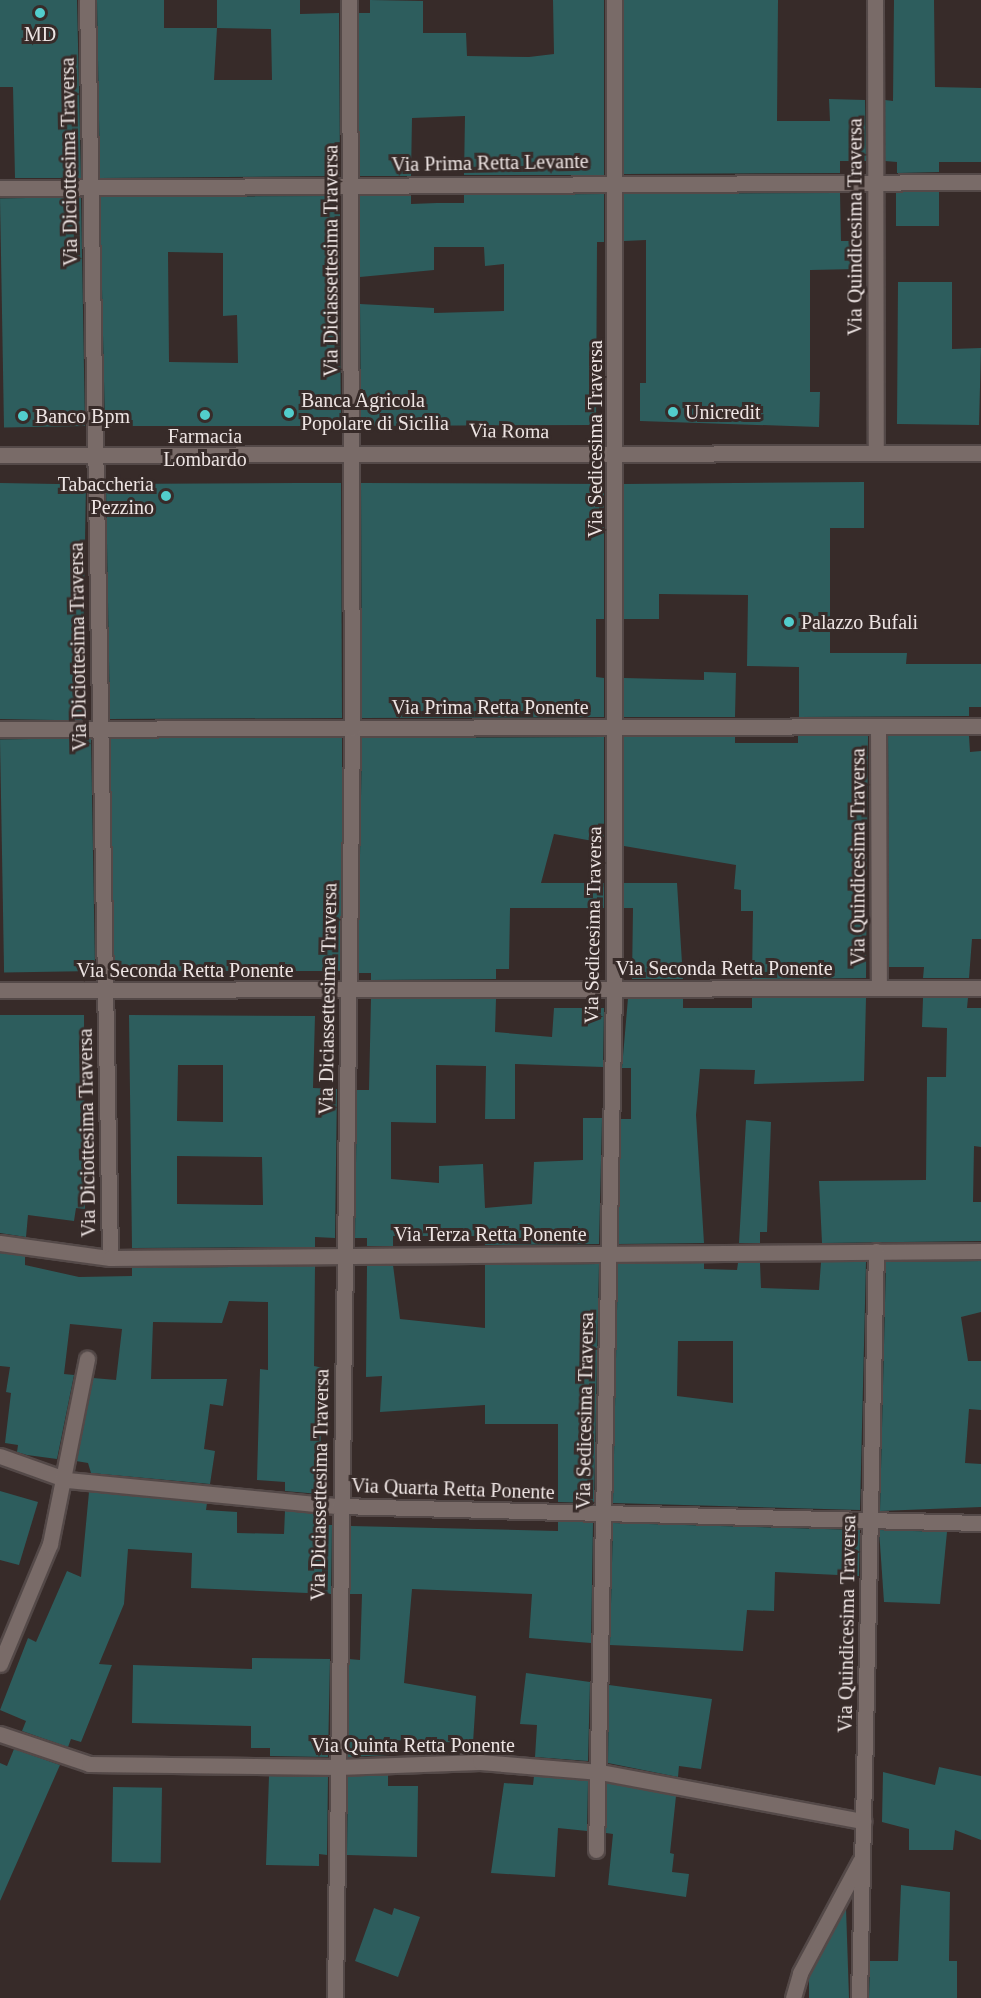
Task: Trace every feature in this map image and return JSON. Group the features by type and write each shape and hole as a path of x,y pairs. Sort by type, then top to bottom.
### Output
{"street":[{"name":"Via Diciottesima Traversa","path":"87,0 110,1258"},
{"name":"Via Diciassettesima Traversa","path":"335,1998 339,1506 345,1255 352,728 352,186 349,0"},
{"name":"Via Sedicesima Traversa","path":"596,1850 600,1772 614,990 616,454 614,0"},
{"name":"Via Quindicesima Traversa","path":"875,0 876,453"},
{"name":"Via Prima Retta Levante","path":"0,188 981,182"},
{"name":"Via Roma","path":"0,455 351,450 616,454 981,453"},
{"name":"Via Quindicesima Traversa","path":"878,726 879,988"},
{"name":"Via Prima Retta Ponente","path":"0,729 981,726"},
{"name":"Via Seconda Retta Ponente","path":"0,990 981,988"},
{"name":"Via Terza Retta Ponente","path":"0,1244 110,1258 981,1251"},
{"name":"Via Quindicesima Traversa","path":"859,1998 876,1251"},
{"path":"0,1664 50,1544 67,1480 87,1359"},
{"name":"Via Quarta Retta Ponente","path":"0,1456 67,1480 339,1506 604,1516 870,1523 981,1523"},
{"name":"Via Quinta Retta Ponente","path":"0,1734 89,1764 338,1767 480,1762 600,1772 863,1821"},
{"path":"793,1998 800,1973 862,1856"}],"building":[{"path":"0,0 77,0 81,178 15,178 13,87 0,87"},
{"path":"97,0 164,0 164,28 217,28 217,0 300,0 300,14 339,13 340,176 100,178","holes":["217,28 271,29 272,80 214,80"]},
{"path":"370,0 423,1 423,33 466,33 467,56 529,57 554,54 553,0 604,0 604,175 464,175 465,116 412,118 411,176 359,176 359,13 370,13"},
{"path":"624,0 778,0 777,121 830,121 829,99 865,100 866,161 840,161 840,173 624,174"},
{"path":"894,0 934,0 935,87 981,88 981,162 939,162 939,172 897,173 897,162 885,161 885,100 893,101"},
{"path":"896,192 939,192 939,226 896,226"},
{"path":"840,193 841,241 858,241 858,269 810,270 810,392 820,392 819,427 640,421 640,383 646,383 646,240 624,241 624,194"},
{"path":"604,194 604,242 597,242 596,425 361,426 360,304 434,308 434,313 504,311 504,264 485,266 484,247 434,247 434,270 360,277 360,196 411,195 411,204 464,203 464,195"},
{"path":"340,196 340,278 326,280 327,303 340,304 341,426 105,426 100,197","holes":["168,252 223,253 223,316 237,315 238,363 169,362"]},
{"path":"81,197 85,426 4,427 0,198"},
{"path":"898,282 952,282 952,349 981,348 979,425 897,424"},
{"path":"864,482 864,528 830,528 830,653 907,653 906,664 981,664 981,707 969,707 969,716 799,717 799,667 747,666 748,595 659,594 659,619 624,619 624,484"},
{"path":"0,483 86,485 82,720 0,719"},
{"path":"341,483 342,718 110,719 106,484"},
{"path":"361,483 604,484 604,619 596,619 596,677 604,678 604,717 362,718"},
{"path":"704,672 736,673 735,717 624,717 624,678 704,680"},
{"path":"735,736 735,743 798,743 798,736 868,736 866,978 752,979 753,911 741,911 741,890 734,889 736,865 624,846 624,737"},
{"path":"888,736 969,736 970,752 981,751 981,939 972,939 969,978 923,978 924,967 889,967"},
{"path":"604,737 604,843 554,834 541,883 604,883 604,908 510,908 509,969 496,969 496,979 371,980 371,973 358,973 362,738"},
{"path":"91,738 95,971 4,973 0,740"},
{"path":"110,738 342,738 342,971 110,971"},
{"path":"624,883 677,883 683,979 632,979 633,908 624,908"},
{"path":"628,998 683,998 683,1008 752,1008 752,998 866,998 864,1081 754,1084 755,1070 700,1069 696,1115 704,1243 618,1244 621,1119 631,1119 631,1068 622,1068"},
{"path":"923,998 968,998 967,1008 981,1008 981,1147 974,1146 973,1202 981,1202 981,1241 822,1243 819,1181 926,1180 927,1077 946,1077 947,1028 922,1027"},
{"path":"371,999 496,999 495,1032 552,1037 554,1008 604,1008 603,1067 515,1064 515,1119 485,1119 486,1066 436,1065 436,1123 391,1122 391,1179 439,1183 439,1166 483,1164 485,1208 532,1204 534,1162 583,1160 583,1118 602,1118 599,1244 485,1245 484,1236 393,1236 393,1246 367,1246 367,1238 355,1238 357,1090 369,1090"},
{"path":"0,1015 84,1015 85,1209 76,1208 74,1221 28,1215 26,1237 0,1233"},
{"path":"129,1015 315,1016 313,1088 337,1089 335,1238 315,1237 315,1247 132,1248","holes":["178,1065 223,1065 223,1122 177,1121","177,1156 262,1157 263,1205 177,1204"]},
{"path":"746,1120 771,1122 767,1232 760,1232 760,1243 739,1243"},
{"path":"0,1253 25,1256 25,1265 79,1277 132,1276 132,1268 315,1266 314,1366 323,1368 319,1494 285,1491 285,1482 257,1480 260,1369 268,1370 268,1302 229,1301 222,1323 153,1322 151,1379 227,1379 223,1406 210,1404 204,1449 215,1451 210,1484 91,1473 88,1463 76,1461 93,1378 116,1380 122,1329 70,1324 64,1374 74,1375 57,1459 17,1452 18,1445 5,1443 11,1393 6,1392 10,1367 0,1366"},
{"path":"981,1261 981,1312 961,1317 968,1361 981,1361 981,1410 969,1409 965,1463 981,1464 981,1507 880,1511 886,1262"},
{"path":"821,1262 866,1262 860,1510 613,1503 618,1264 704,1263 704,1269 737,1270 738,1263 760,1263 761,1288 819,1290","holes":["678,1341 733,1341 733,1403 677,1396"]},
{"path":"599,1264 594,1503 558,1502 558,1424 485,1424 485,1405 380,1412 382,1376 366,1377 367,1266 393,1265 400,1319 485,1328 485,1265"},
{"path":"0,1491 38,1502 19,1565 0,1560"},
{"path":"89,1492 207,1503 206,1510 237,1512 237,1533 284,1534 285,1511 318,1514 321,1525 332,1525 331,1594 191,1588 192,1553 128,1549 124,1604 99,1664 112,1665 81,1742 71,1739 68,1747 22,1731 26,1721 0,1710 28,1638 36,1642 67,1571 81,1577"},
{"path":"558,1522 593,1522 591,1643 529,1638 532,1594 412,1589 404,1683 476,1696 473,1743 390,1740 389,1755 348,1757 349,1659 360,1660 362,1594 350,1594 351,1526 558,1531"},
{"path":"613,1523 860,1530 859,1576 775,1572 774,1611 747,1610 743,1651 610,1645"},
{"path":"879,1530 947,1532 940,1604 884,1602"},
{"path":"252,1658 330,1659 328,1757 270,1756 270,1748 251,1748 251,1726 132,1723 133,1665 252,1669"},
{"path":"526,1673 590,1682 588,1761 535,1757 537,1725 520,1724"},
{"path":"609,1685 712,1699 701,1769 679,1766 678,1777 608,1763"},
{"path":"14,1749 60,1765 0,1901 0,1763 7,1766"},
{"path":"939,1767 981,1776 981,1840 955,1830 953,1850 909,1850 909,1829 882,1822 883,1772 935,1785"},
{"path":"388,1775 388,1786 418,1786 417,1857 347,1855 348,1776"},
{"path":"269,1776 328,1777 327,1855 319,1854 319,1866 266,1865"},
{"path":"534,1776 588,1781 587,1831 558,1828 555,1877 491,1873 504,1783 533,1785"},
{"path":"607,1783 676,1796 670,1853 674,1854 672,1872 689,1874 686,1897 608,1885 613,1834 606,1833"},
{"path":"113,1787 162,1788 161,1863 112,1862"},
{"path":"901,1885 950,1892 949,1961 957,1961 957,1998 869,1998 870,1961 898,1961"},
{"path":"374,1908 392,1915 394,1908 420,1917 398,1977 355,1961"},
{"path":"846,1908 849,1998 809,1998 809,1977"}],"place":[{"name":"MD","path":"40,13"},
{"name":"Unicredit","path":"673,412"},
{"name":"Banca Agricola Popolare di Sicilia","path":"289,413"},
{"name":"Farmacia Lombardo","path":"205,415"},
{"name":"Banco Bpm","path":"23,416"},
{"name":"Tabaccheria Pezzino","path":"166,496"},
{"name":"Palazzo Bufali","path":"789,622"}]}
